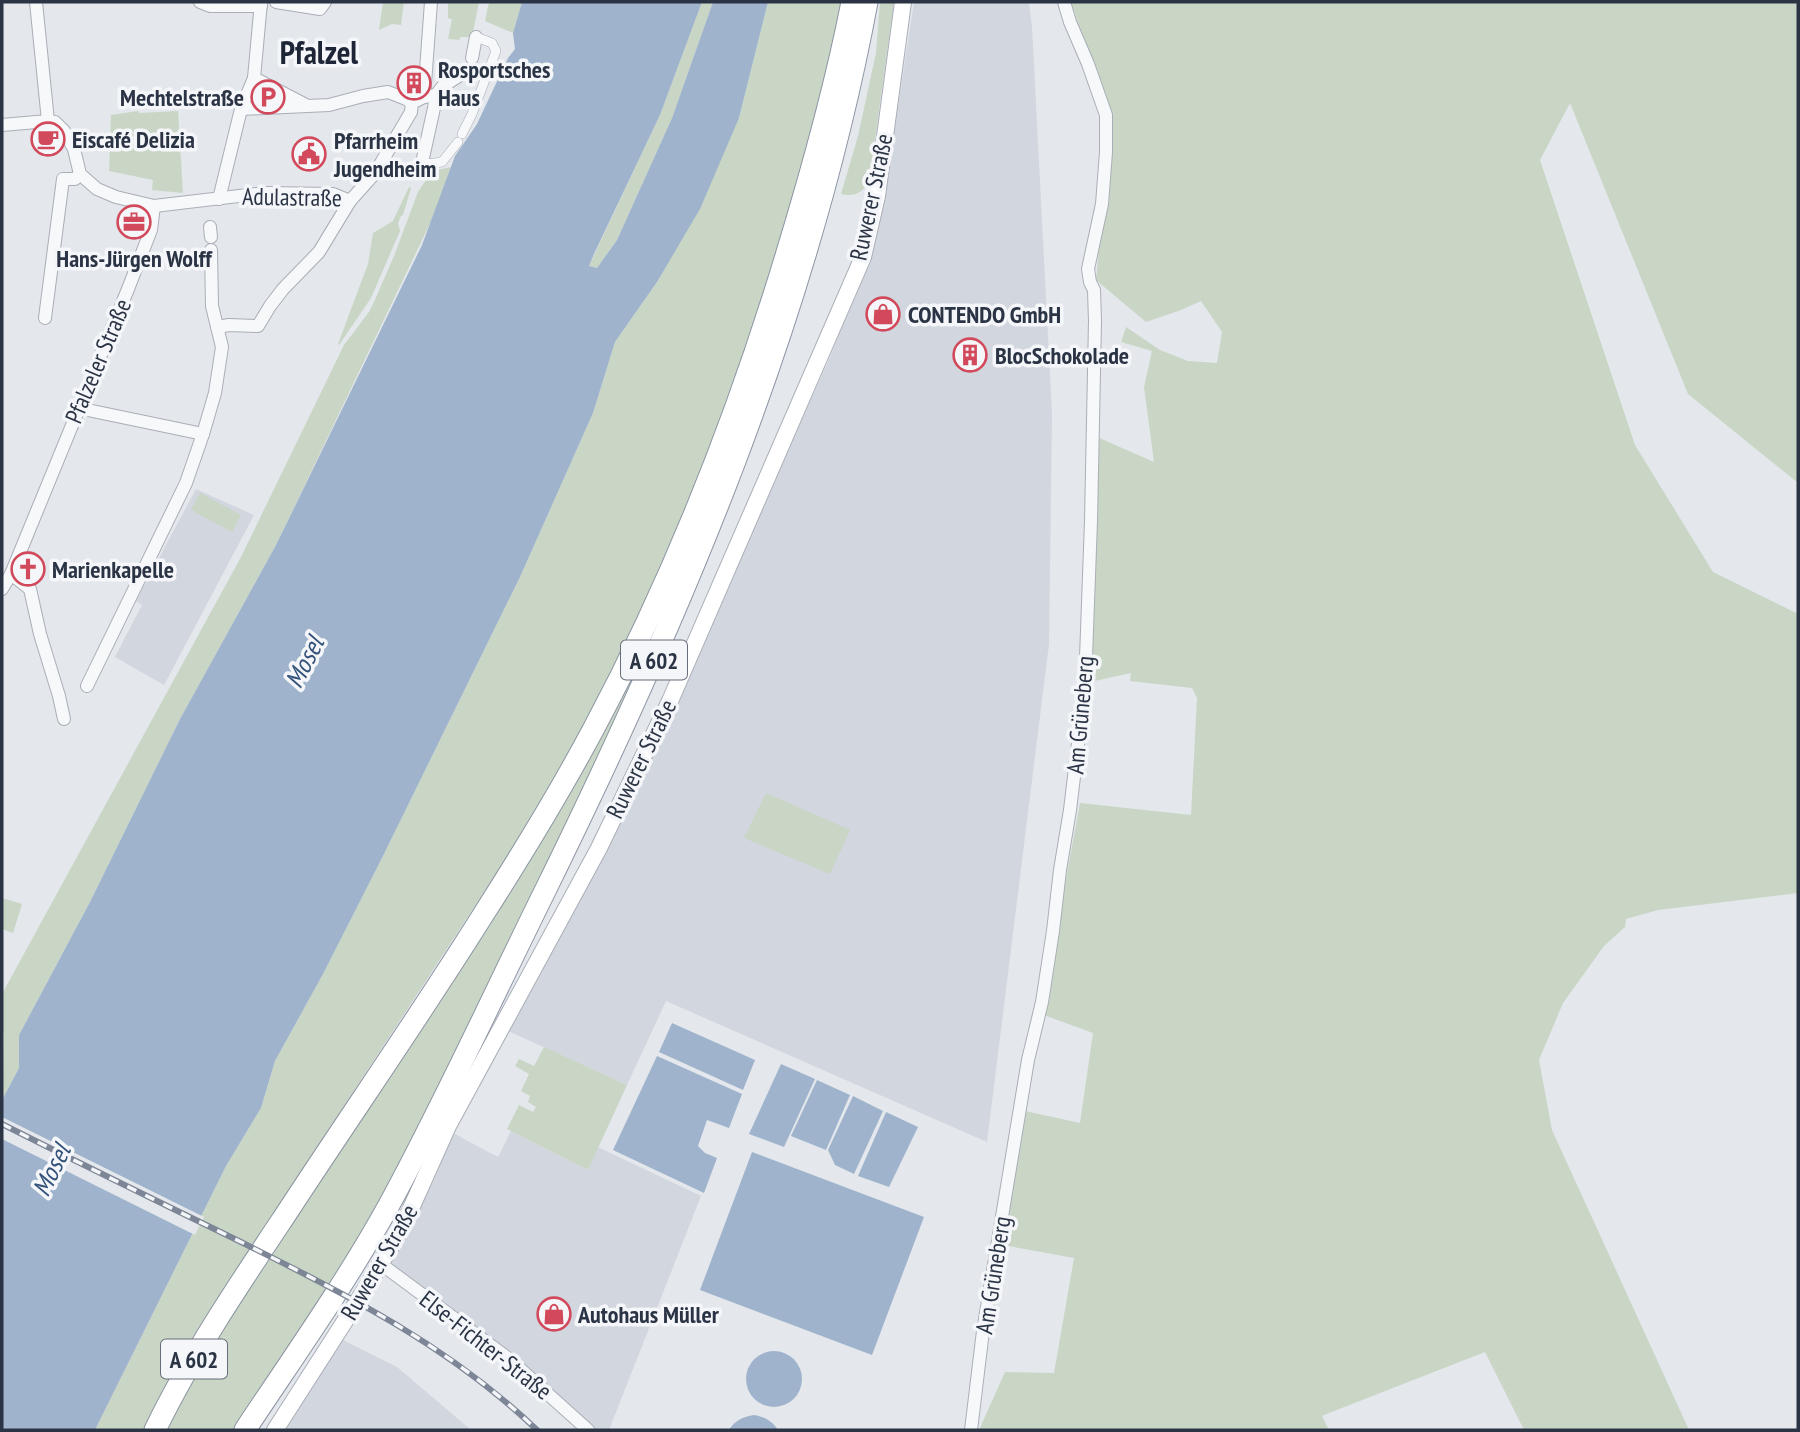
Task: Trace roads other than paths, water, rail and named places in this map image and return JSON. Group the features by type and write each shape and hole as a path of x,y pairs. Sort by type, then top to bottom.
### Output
{"highway":[{"name":"A 602","path":"155,1430 237,1289 421,1011 535,832 595,727 645,626 721,449 766,324 831,99 852,2"},
{"name":"A 602","path":"245,1430 344,1281 388,1207 573,833 667,630 736,459 784,320 846,106 867,2"}],"main road":[{"name":"Ruwerer Straße","path":"275,1430 331,1345 404,1224 448,1126 599,848 670,701 863,257 877,196 903,2"}],"street":[{"path":"36,2 48,121"},
{"path":"2,125 55,122 64,131 74,149 80,174 97,189 116,197 154,206 219,199 241,109 254,78 261,4 210,6 200,2"},
{"path":"276,2 320,9 325,2"},
{"path":"424,98 431,2"},
{"name":"Am Grüneberg","path":"971,1430 983,1331 1027,1060 1042,1002 1053,931 1085,685 1095,321 1094,290 1088,269 1102,204 1106,152 1105,115 1065,2"},
{"path":"241,109 329,105 387,92 406,99 424,98 455,78 470,64 476,37 492,43 496,51 472,114 460,138 442,162 426,164 423,158 435,108 424,98"},
{"path":"254,78 306,105"},
{"name":"Adulastraße","path":"219,199 265,193 333,194 350,201 374,173 411,112 424,98"},
{"path":"45,318 63,179 75,179 80,174"},
{"path":"217,327 258,326 283,289 319,252 350,201"},
{"name":"Pfalzeler Straße","path":"2,589 11,574 151,230 154,206"},
{"path":"86,686 186,483 215,393 222,347 212,306 211,238"},
{"path":"78,408 203,434"},
{"path":"11,574 30,589 64,719"},
{"name":"Else-Fichter-Straße","path":"381,1264 509,1359 588,1430"}],"water":[{"name":"Mosel","path":"522,2 702,2 660,115 589,266 597,268 617,240 672,118 713,2 768,2 739,118 700,209 657,282 615,342 593,413 520,577 382,858 275,1061 261,1108 226,1166 95,1430 2,1430 2,1100 19,1068 19,1035 90,902 180,719 276,545 422,245 455,156 477,124 508,58 515,49 513,33"},
{"path":"672,1023 755,1060 743,1090 659,1052"},
{"path":"657,1056 742,1094 729,1128 707,1120 698,1146 705,1153 717,1158 704,1193 613,1150"},
{"path":"781,1064 815,1079 784,1147 749,1134"},
{"path":"817,1080 850,1095 826,1150 791,1136"},
{"path":"853,1096 883,1111 854,1174 835,1165 828,1150"},
{"path":"886,1112 918,1127 889,1187 858,1176"},
{"path":"752,1152 924,1217 872,1355 700,1290"},
{"path":"774,1351 785,1353 794,1359 800,1368 800,1390 794,1399 785,1405 774,1407 763,1405 754,1399 748,1390 746,1379 748,1368 754,1359 763,1353"},
{"path":"754,1415 768,1420 778,1430 729,1430 740,1420"}],"railway":[{"path":"2,1124 359,1303 469,1373 537,1430"}],"place":[{"name":"Rosportsches Haus","path":"414,83"},
{"name":"Mechtelstraße","path":"268,97"},
{"name":"Eiscafé Delizia","path":"48,139"},
{"name":"Pfarrheim Jugendheim","path":"309,154"},
{"name":"Hans-Jürgen Wolff","path":"134,222"},
{"name":"CONTENDO GmbH","path":"883,314"},
{"name":"BlocSchokolade","path":"970,355"},
{"name":"Marienkapelle","path":"28,569"},
{"name":"Autohaus Müller","path":"554,1314"}],"district":[{"name":"Pfalzel","path":"319,52"}]}
